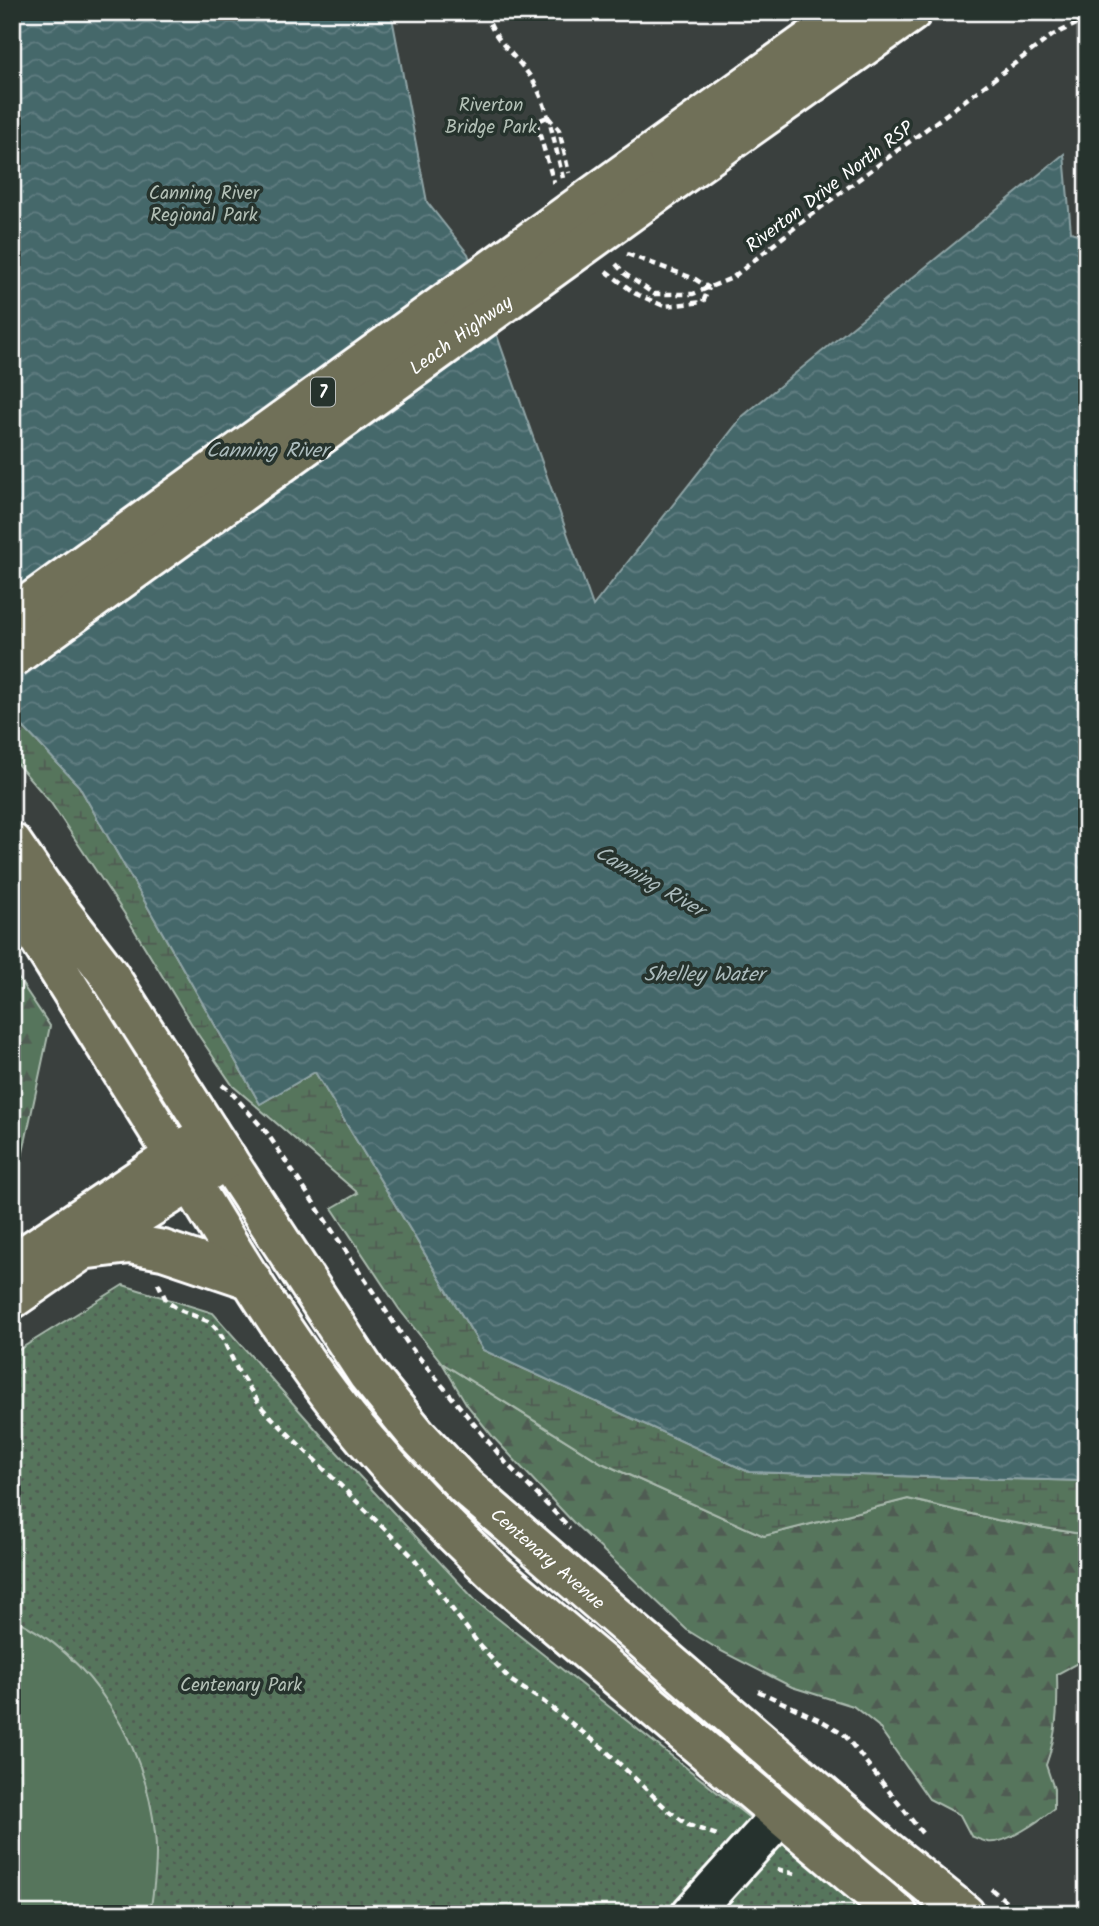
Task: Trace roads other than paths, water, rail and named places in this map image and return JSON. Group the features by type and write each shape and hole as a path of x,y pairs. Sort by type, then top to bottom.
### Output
{"main road":[{"name":"Leach Highway","path":"12,659 644,181 849,12"},
{"name":"Leach Highway","path":"12,616 644,181 912,12"},
{"name":"Centenary Avenue","path":"12,843 109,975 368,1375 416,1434 465,1486 880,1845 975,1900"},
{"path":"12,896 251,1280 330,1395 376,1453 496,1574 898,1914"},
{"path":"12,1264 182,1169 218,1145"},
{"path":"12,1299 83,1250 182,1169"},
{"path":"83,1250 130,1244 171,1252 251,1280"}],"lane":[{"path":"691,1914 780,1816"}],"water":[{"name":"Shelley Water","path":"12,12 391,12 427,202 468,254 593,606 743,416 1064,154 1071,232 1087,237 1087,1481 749,1472 483,1350 315,1072 260,1104 79,786 12,715"}],"park label":[{"name":"Riverton Bridge Park","path":"491,115"},
{"name":"Canning River Regional Park","path":"204,203"},
{"name":"Centenary Park","path":"241,1684"}],"water label":[{"name":"Canning River","path":"267,450"},
{"name":"Canning River","path":"650,881"}]}
